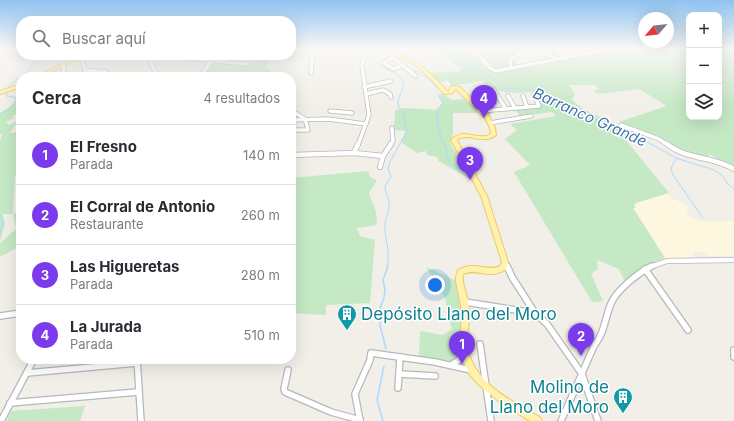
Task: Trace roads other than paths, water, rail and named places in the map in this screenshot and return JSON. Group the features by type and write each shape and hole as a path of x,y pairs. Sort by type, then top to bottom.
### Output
{"main road":[{"path":"422,69 433,77 446,92 451,92 453,87 458,88 481,111 490,123 494,132 490,137 460,136 455,139 454,142 484,196 505,262 503,268 495,272 469,268 460,272 459,279 466,302 464,347 466,361 471,370 485,386 538,421"},
{"path":"0,93 16,87"}],"street":[{"path":"311,69 311,74"},
{"path":"354,153 369,114 364,87 363,69"},
{"path":"407,69 416,76"},
{"path":"492,69 496,70 505,69"},
{"path":"85,70 106,72"},
{"path":"364,87 390,81"},
{"path":"366,94 383,90 390,94 391,97"},
{"path":"494,90 506,109"},
{"path":"481,111 539,106 534,94"},
{"path":"508,96 515,108"},
{"path":"523,96 527,107"},
{"path":"330,111 352,112"},
{"path":"338,120 340,112"},
{"path":"296,113 305,119 308,131 296,130"},
{"path":"490,123 531,116"},
{"path":"296,120 338,120 366,124"},
{"path":"621,125 632,131 661,140 680,153 725,164 734,169"},
{"path":"380,167 383,156 393,141 392,128"},
{"path":"296,155 354,153 383,156"},
{"path":"561,421 594,346 602,335 610,304 617,293 645,269 657,263 666,261 734,260"},
{"path":"505,262 512,277 536,313 547,324 582,374 598,421"},
{"path":"645,269 688,330"},
{"path":"466,302 536,313"},
{"path":"0,316 16,314"},
{"path":"480,344 491,421"},
{"path":"451,365 459,360 464,347"},
{"path":"734,350 734,357"},
{"path":"288,370 284,389 286,392 315,406 360,421 355,394 370,360 371,353 451,365 471,370"},
{"path":"398,388 400,357"},
{"path":"1,421 32,364"},
{"path":"27,373 110,364"},
{"path":"137,364 141,421"},
{"path":"399,374 435,376"},
{"path":"10,403 138,392"}],"waterway":[{"path":"27,72 29,69"},
{"path":"258,69 262,72"},
{"path":"387,69 399,76 404,84 398,101 399,107 403,112 407,131 390,162 388,168 391,177 385,187 389,202 385,223 385,234 388,250 387,267"},
{"name":"Barranco Grande","path":"473,69 490,76 508,89 531,89 567,105 581,115 600,121 628,135 640,138 676,158 714,170 723,176 727,183 734,189"},
{"path":"414,70 429,79 436,88"},
{"path":"8,89 16,80"},
{"path":"8,91 6,96 14,97 16,99"},
{"path":"438,95 443,103 437,110 437,119 441,138 446,148 447,157 451,164 464,172"},
{"path":"0,115 12,107 16,101"},
{"path":"676,159 671,168 673,175 703,218"},
{"path":"0,214 3,224 0,234"},
{"path":"386,349 380,325 380,308 384,298 385,289 383,280 388,266"},
{"path":"383,421 377,400 384,366"}],"place":[{"name":"La Jurada","path":"484,118"},
{"name":"Las Higueretas","path":"470,180"},
{"name":"Depósito Llano del Moro","path":"347,331"},
{"name":"El Corral de Antonio","path":"581,356"},
{"name":"El Fresno","path":"462,364"},
{"name":"Molino de Llano del Moro","path":"623,414"}]}
